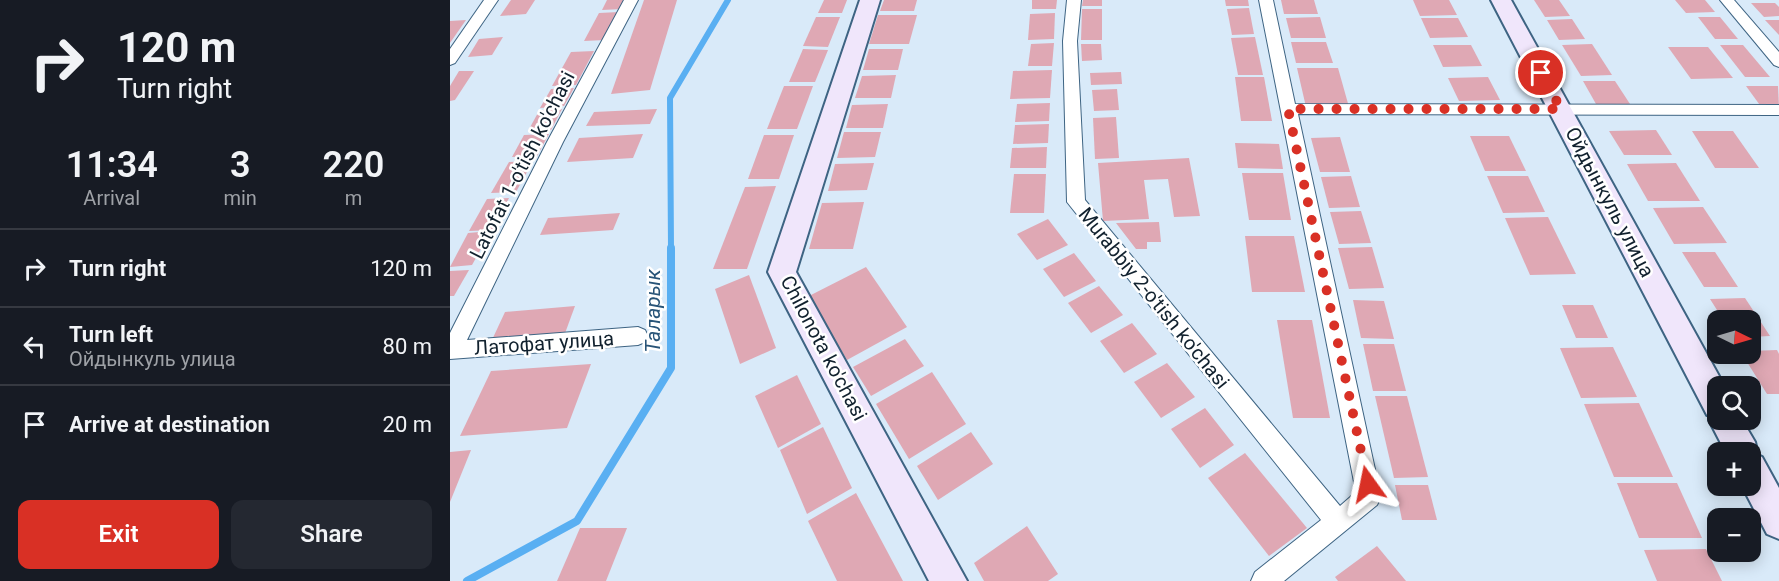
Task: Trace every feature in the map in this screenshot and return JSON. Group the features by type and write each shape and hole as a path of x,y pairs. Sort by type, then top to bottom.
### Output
{"street":[{"path":"450,60 491,0"},
{"name":"Latofat 1-o'tish ko'chasi","path":"451,350 555,142 632,0"},
{"name":"Chilonota ko'chasi","path":"870,0 782,272 949,581"},
{"name":"Murabbiy 2-o'tish ko'chasi","path":"1074,0 1070,41 1076,202 1338,522"},
{"path":"1264,581 1369,497 1266,0"},
{"name":"Ойдынкуль улица","path":"1501,0 1707,384"},
{"path":"1726,0 1779,62"},
{"path":"1288,109 1779,110"},
{"name":"Латофат улица","path":"451,350 638,336"},
{"path":"1761,488 1779,522"}],"building":[{"path":"511,0 535,0 526,14 500,16"},
{"path":"607,0 626,0 622,9 602,10"},
{"path":"644,0 677,0 650,90 611,94"},
{"path":"824,0 847,0 842,13 818,13"},
{"path":"884,0 917,0 914,11 880,11"},
{"path":"1032,0 1057,0 1056,9 1032,9"},
{"path":"1083,0 1102,0 1102,6 1082,6"},
{"path":"1225,0 1248,0 1249,6 1226,6"},
{"path":"1281,0 1314,0 1318,14 1284,14"},
{"path":"1413,0 1449,0 1457,15 1420,16"},
{"path":"1534,0 1559,0 1570,16 1545,17"},
{"path":"1675,0 1705,0 1715,12 1686,13"},
{"path":"1751,3 1775,3 1779,7 1779,16 1764,17"},
{"path":"1249,8 1254,34 1232,35 1227,9"},
{"path":"1082,9 1102,9 1102,40 1081,40"},
{"path":"619,12 605,40 584,41 599,13"},
{"path":"1055,13 1054,39 1028,40 1030,14"},
{"path":"878,15 917,15 909,44 869,44"},
{"path":"816,17 840,17 828,47 803,46"},
{"path":"1320,17 1326,38 1291,38 1286,18"},
{"path":"1698,17 1720,17 1738,39 1715,39"},
{"path":"1421,18 1458,18 1468,37 1430,38"},
{"path":"1572,19 1585,39 1559,40 1547,20"},
{"path":"466,20 450,43 450,21"},
{"path":"1765,20 1779,20 1779,35"},
{"path":"503,37 492,55 468,57 479,39"},
{"path":"1255,37 1263,75 1238,75 1231,38"},
{"path":"1291,42 1326,42 1333,63 1296,63"},
{"path":"1054,43 1052,66 1028,66 1031,44"},
{"path":"1081,44 1101,44 1102,60 1082,61"},
{"path":"1592,44 1612,75 1581,76 1562,45"},
{"path":"1433,45 1471,45 1482,66 1443,67"},
{"path":"1720,45 1743,45 1770,77 1745,77"},
{"path":"1668,47 1708,47 1733,78 1691,79"},
{"path":"803,49 828,50 815,82 789,82"},
{"path":"869,49 903,49 898,70 863,70"},
{"path":"594,51 576,85 552,86 571,52"},
{"path":"1297,68 1338,68 1349,107 1306,107"},
{"path":"1052,70 1050,98 1010,99 1013,71"},
{"path":"459,71 474,71 455,100 450,101 450,86"},
{"path":"1121,72 1122,84 1091,85 1090,73"},
{"path":"896,75 891,98 855,98 862,76"},
{"path":"1235,77 1264,77 1272,121 1241,121"},
{"path":"1488,77 1500,100 1459,101 1448,78"},
{"path":"1583,81 1615,81 1630,104 1596,104"},
{"path":"784,86 813,86 797,129 767,129"},
{"path":"1746,86 1778,86 1779,108 1762,108"},
{"path":"574,88 564,106 540,108 551,89"},
{"path":"1117,89 1119,110 1094,111 1092,90"},
{"path":"1050,103 1049,121 1015,122 1017,104"},
{"path":"888,104 883,128 846,128 852,105"},
{"path":"562,109 551,130 528,131 539,111"},
{"path":"657,109 650,124 586,126 594,112"},
{"path":"1116,117 1119,158 1095,159 1093,118"},
{"path":"1049,124 1048,143 1013,144 1015,125"},
{"path":"1656,130 1672,155 1624,155 1609,131"},
{"path":"1692,131 1733,131 1759,168 1715,168"},
{"path":"844,132 881,132 875,157 837,158"},
{"path":"549,134 537,156 512,157 524,135"},
{"path":"643,134 633,158 567,162 579,138"},
{"path":"764,135 794,135 779,179 748,179"},
{"path":"1470,136 1509,136 1526,171 1485,171"},
{"path":"1340,137 1350,172 1320,172 1311,138"},
{"path":"1235,143 1279,144 1283,169 1238,168"},
{"path":"1047,147 1046,168 1010,168 1012,148"},
{"path":"1189,158 1200,216 1174,217 1168,179 1144,180 1149,219 1103,221 1098,163"},
{"path":"533,161 516,192 491,193 509,162"},
{"path":"874,163 867,190 828,191 835,164"},
{"path":"1676,163 1700,201 1648,201 1627,164"},
{"path":"1242,173 1283,173 1291,220 1249,220"},
{"path":"1014,174 1046,174 1044,213 1010,213"},
{"path":"1351,176 1360,207 1329,208 1321,177"},
{"path":"1487,176 1528,176 1545,212 1503,213"},
{"path":"776,186 747,269 713,269 745,187"},
{"path":"509,198 492,230 469,231 487,199"},
{"path":"864,202 853,249 809,249 822,203"},
{"path":"1703,207 1727,243 1674,244 1653,208"},
{"path":"1361,211 1371,243 1339,244 1330,212"},
{"path":"620,213 613,230 540,235 548,218"},
{"path":"1548,217 1576,274 1530,275 1505,218"},
{"path":"1048,219 1068,245 1037,260 1017,234"},
{"path":"1159,222 1161,242 1147,242 1147,249 1136,249 1116,223"},
{"path":"491,231 472,265 450,267 468,233"},
{"path":"1245,236 1294,236 1305,292 1252,292"},
{"path":"1372,247 1384,288 1349,289 1338,248"},
{"path":"1682,252 1715,252 1738,287 1704,287"},
{"path":"1074,253 1096,281 1064,297 1043,269"},
{"path":"866,267 907,327 847,360 809,296"},
{"path":"469,270 454,296 450,296 450,271"},
{"path":"749,275 776,348 740,364 715,289"},
{"path":"1099,286 1123,315 1091,333 1068,303"},
{"path":"1745,298 1753,310 1717,310 1710,299"},
{"path":"1353,300 1384,301 1394,339 1361,338"},
{"path":"1562,305 1593,305 1608,338 1576,338"},
{"path":"575,306 564,336 491,342 505,312"},
{"path":"1277,320 1312,320 1330,418 1293,418"},
{"path":"1761,322 1770,336 1761,336"},
{"path":"1132,323 1157,354 1124,373 1100,341"},
{"path":"905,339 924,366 871,396 853,367"},
{"path":"1363,344 1394,344 1406,391 1373,391"},
{"path":"1613,347 1637,397 1581,398 1560,348"},
{"path":"1777,350 1779,354 1779,394 1767,394 1761,384 1761,376 1756,376 1748,364 1761,364 1761,351"},
{"path":"1167,363 1195,397 1161,418 1134,382"},
{"path":"591,364 567,428 460,436 491,371"},
{"path":"932,372 966,424 909,459 876,404"},
{"path":"797,375 821,424 778,448 755,396"},
{"path":"1375,396 1407,396 1428,477 1394,478"},
{"path":"1639,403 1673,477 1614,477 1584,404"},
{"path":"1205,408 1234,445 1200,468 1171,429"},
{"path":"823,427 852,488 807,514 780,450"},
{"path":"971,432 993,464 938,500 917,466"},
{"path":"471,450 450,502 450,452"},
{"path":"1245,453 1307,528 1269,556 1208,478"},
{"path":"1617,483 1677,483 1702,538 1639,538"},
{"path":"1395,485 1428,485 1437,520 1402,520"},
{"path":"856,493 903,581 837,581 808,521"},
{"path":"1027,526 1058,574 1048,581 984,581 974,563"},
{"path":"580,528 627,528 606,581 557,581"},
{"path":"1377,546 1406,581 1338,581 1335,577"},
{"path":"1706,549 1707,562 1712,562 1722,581 1657,581 1644,550"}],"waterway":[{"name":"Таларык","path":"671,249 670,98 728,0"},
{"name":"Таларык","path":"467,581 577,521 671,368 671,249"}],"route":[{"path":"1368,484 1288,109 1561,109 1541,73"}]}
